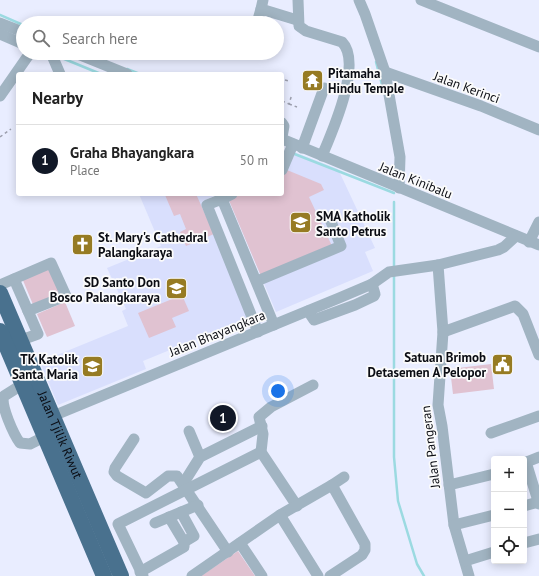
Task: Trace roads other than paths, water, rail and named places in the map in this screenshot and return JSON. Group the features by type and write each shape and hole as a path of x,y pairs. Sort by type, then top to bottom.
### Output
{"highway":[{"name":"Jalan Tjilik Riwut","path":"0,293 22,340 52,416 51,434 104,576"},
{"name":"Jalan Tjilik Riwut","path":"0,331 3,347 51,434 121,576"}],"street":[{"path":"298,0 297,20 301,29 342,42 346,46 350,59 340,112 322,156"},
{"path":"359,0 385,72 400,158 399,188"},
{"path":"421,0 539,47"},
{"path":"259,16 262,5 297,20"},
{"path":"0,22 16,36"},
{"path":"0,34 16,39"},
{"path":"0,38 8,42 16,41"},
{"path":"17,72 25,60"},
{"path":"54,60 59,72"},
{"path":"92,60 122,72"},
{"name":"Jalan Kerinci","path":"385,72 481,106 539,130"},
{"path":"0,96 16,73"},
{"path":"284,167 297,146 324,88"},
{"name":"Jalan Kinibalu","path":"284,139 297,146 534,243"},
{"path":"258,332 207,205 227,196 274,325"},
{"path":"257,281 341,246 329,217"},
{"path":"534,243 539,222"},
{"path":"438,265 498,250 504,247 516,236"},
{"path":"0,285 51,263 66,296 28,311"},
{"name":"Jalan Bhayangkara","path":"52,416 372,284 389,272 401,269 438,265"},
{"name":"Jalan Pangeran","path":"438,265 443,332 438,406 442,426 454,525 469,576"},
{"path":"3,347 38,334 14,279"},
{"path":"443,332 515,306 523,314 539,355"},
{"path":"23,384 4,396 2,401 20,443 30,444 51,434"},
{"path":"297,506 261,452 263,434 259,417 260,415 313,385"},
{"path":"491,433 539,416"},
{"path":"185,487 200,458 262,426"},
{"path":"189,431 200,458"},
{"path":"134,439 115,468 114,472 117,476 146,493 170,475 177,476 198,504 228,552"},
{"path":"169,517 184,542 183,549 142,574 118,524 185,487 261,452"},
{"path":"527,462 539,457"},
{"path":"527,469 539,503 527,505"},
{"path":"448,485 491,475"},
{"path":"192,576 280,516 344,478"},
{"path":"330,576 362,555 365,550 365,544 332,485"},
{"path":"154,524 198,504"},
{"path":"181,512 194,536 184,542"},
{"path":"280,516 318,576"},
{"path":"454,525 491,516"},
{"path":"527,543 539,539"},
{"path":"240,543 262,576"},
{"path":"465,561 491,553"}],"waterway":[{"path":"0,15 16,22"},
{"path":"67,60 96,72"},
{"path":"376,62 382,85"},
{"path":"127,69 135,72"},
{"path":"292,153 394,193"},
{"path":"394,202 394,268"},
{"path":"394,275 394,457 398,501 417,564 424,576"}],"place":[{"name":"Pitamaha Hindu Temple","path":"313,80"},
{"name":"SMA Katholik Santo Petrus","path":"301,223"},
{"name":"St. Mary's Cathedral Palangkaraya","path":"83,244"},
{"name":"SD Santo Don Bosco Palangkaraya","path":"176,289"},
{"name":"Satuan Brimob Detasemen A Pelopor","path":"502,364"},
{"name":"TK Katolik Santa Maria","path":"93,366"},
{"name":"Graha Bhayangkara","path":"223,418"}]}
